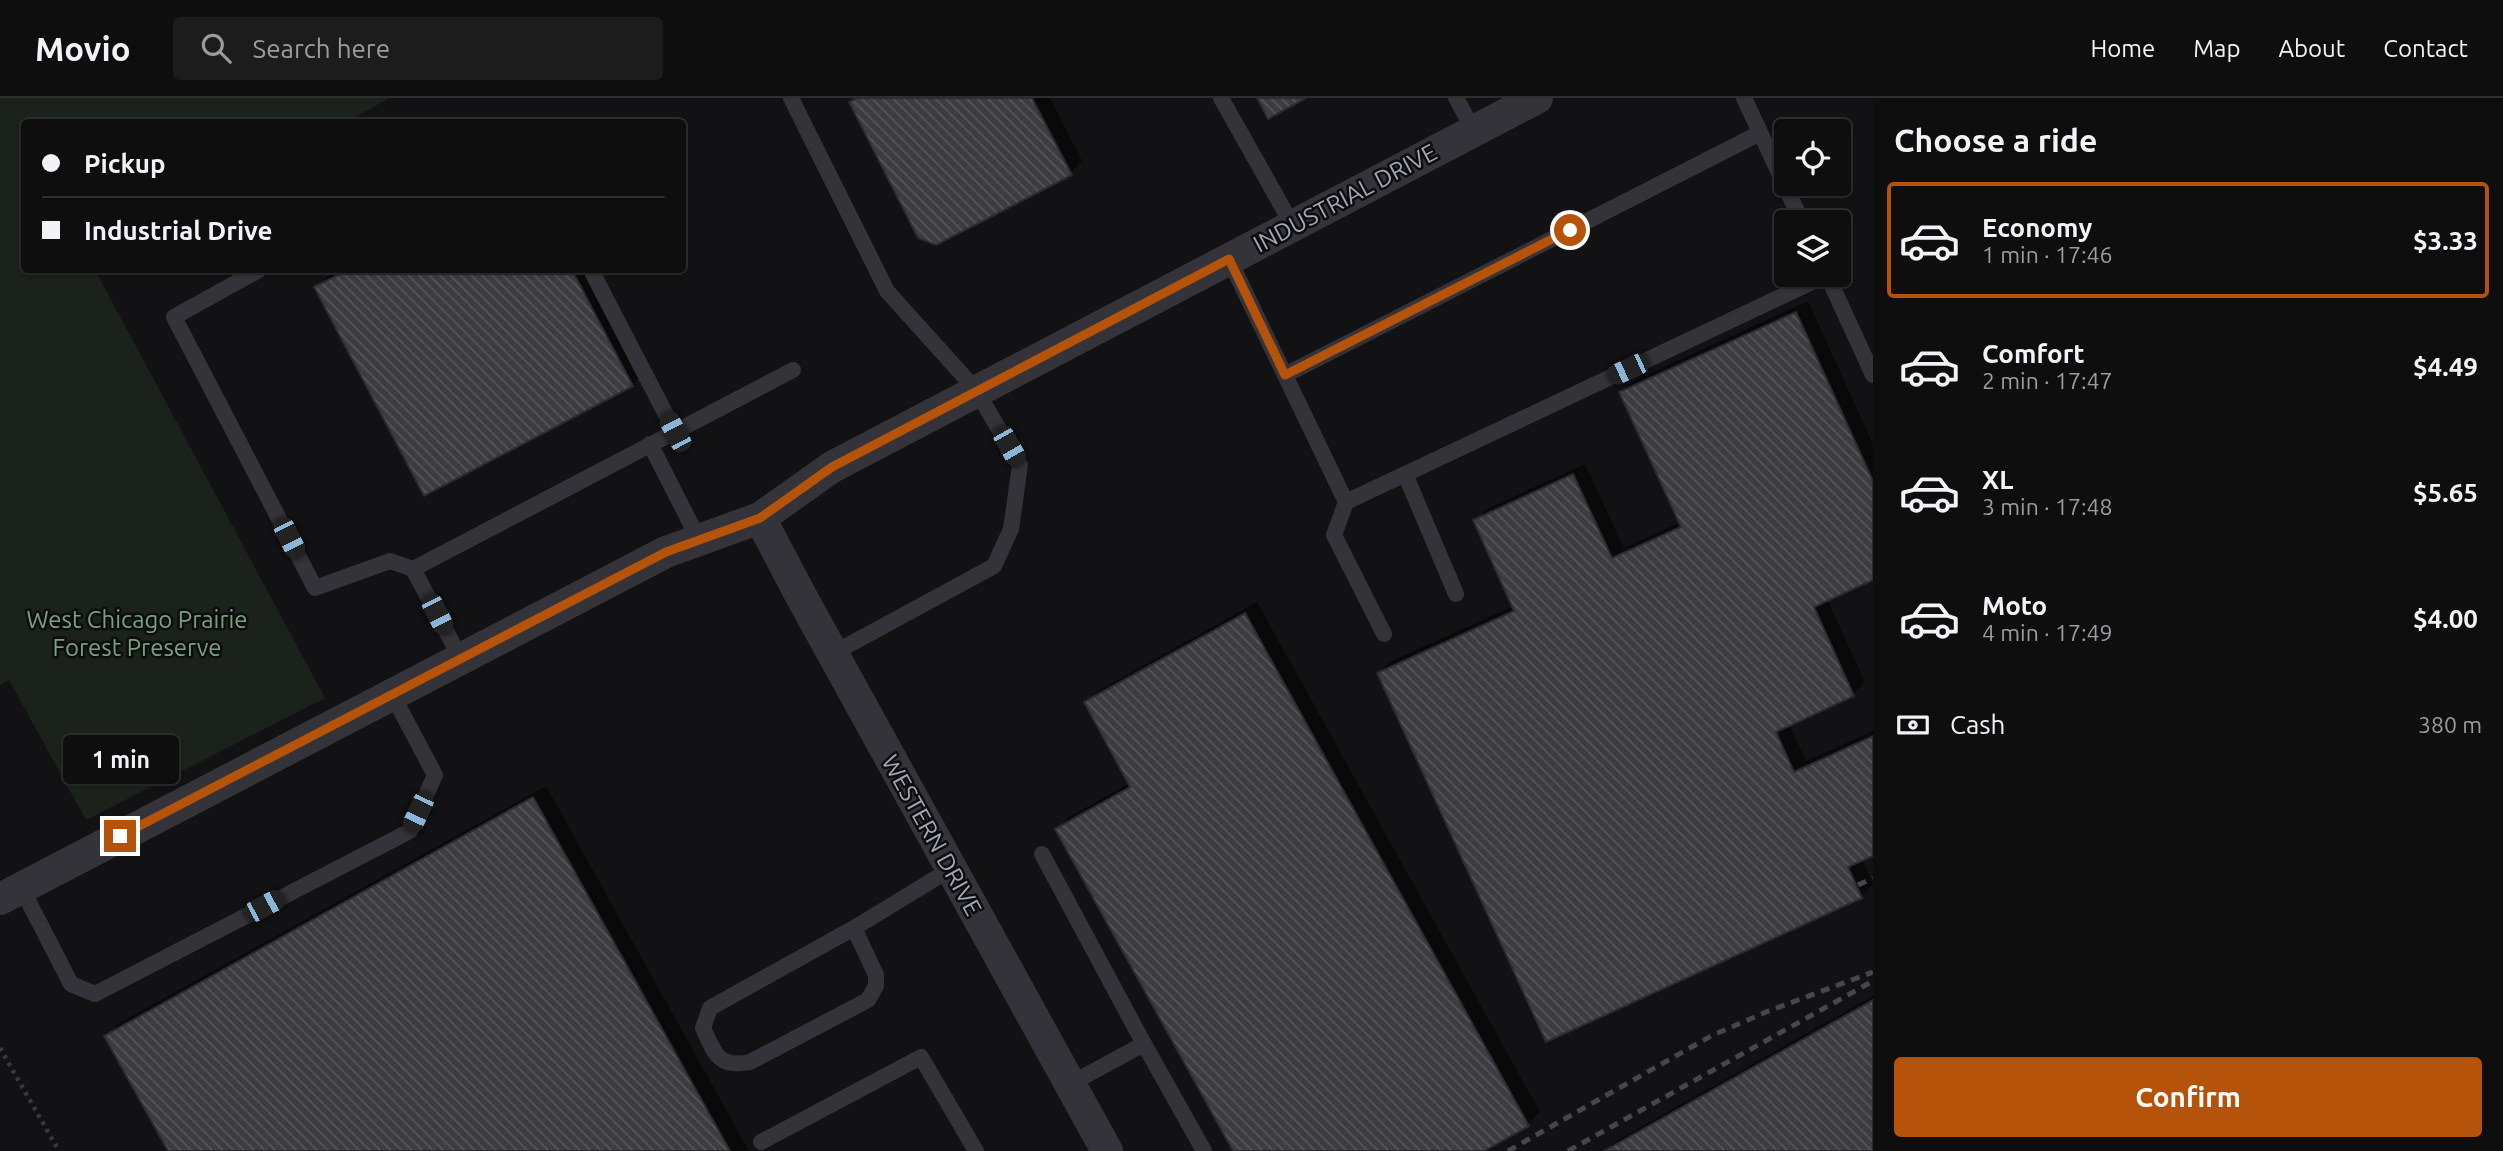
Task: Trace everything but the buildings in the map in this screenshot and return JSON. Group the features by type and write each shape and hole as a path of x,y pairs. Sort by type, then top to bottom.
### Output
{"street":[{"name":"INDUSTRIAL DRIVE","path":"10,893 666,552 760,518 832,467 1537,98"},
{"name":"WESTERN DRIVE","path":"760,518 832,654 1107,1151"}],"lane":[{"path":"791,98 887,291 976,390 1020,465 1011,529 995,566 832,654"},
{"path":"1221,98 1293,226"},
{"path":"1457,98 1474,131"},
{"path":"1744,98 1796,210"},
{"path":"1285,375 1760,133"},
{"path":"1229,259 1346,502"},
{"path":"254,273 174,317 315,588 390,561 413,569 461,659"},
{"path":"593,273 675,432"},
{"path":"1384,634 1334,535 1346,502 1802,287"},
{"path":"1833,287 1873,375"},
{"path":"413,569 793,370"},
{"path":"650,444 699,540"},
{"path":"1405,474 1456,594"},
{"path":"10,893 71,985 95,994 410,831 435,775 392,694"},
{"path":"1042,853 1204,1151"},
{"path":"854,928 876,975 876,986 868,1000 750,1062 734,1065 717,1058 703,1028 710,1008 854,928 951,869"},
{"path":"1070,1084 1144,1044"},
{"path":"761,1142 921,1056 976,1151"}],"path":[{"path":"0,1048 59,1151"}],"green space":[{"name":"West Chicago Prairie Forest Preserve","path":"0,98 389,98 352,119 21,119 21,273 97,273 325,698 86,820 9,680 0,685"}],"railway":[{"path":"1858,885 1873,878"},
{"path":"1508,1151 1711,1036 1766,1012 1873,972"},
{"path":"1568,1151 1873,981"}],"route":[{"path":"120,836 666,552 760,518 832,467 1229,259 1285,375 1570,230"}]}
